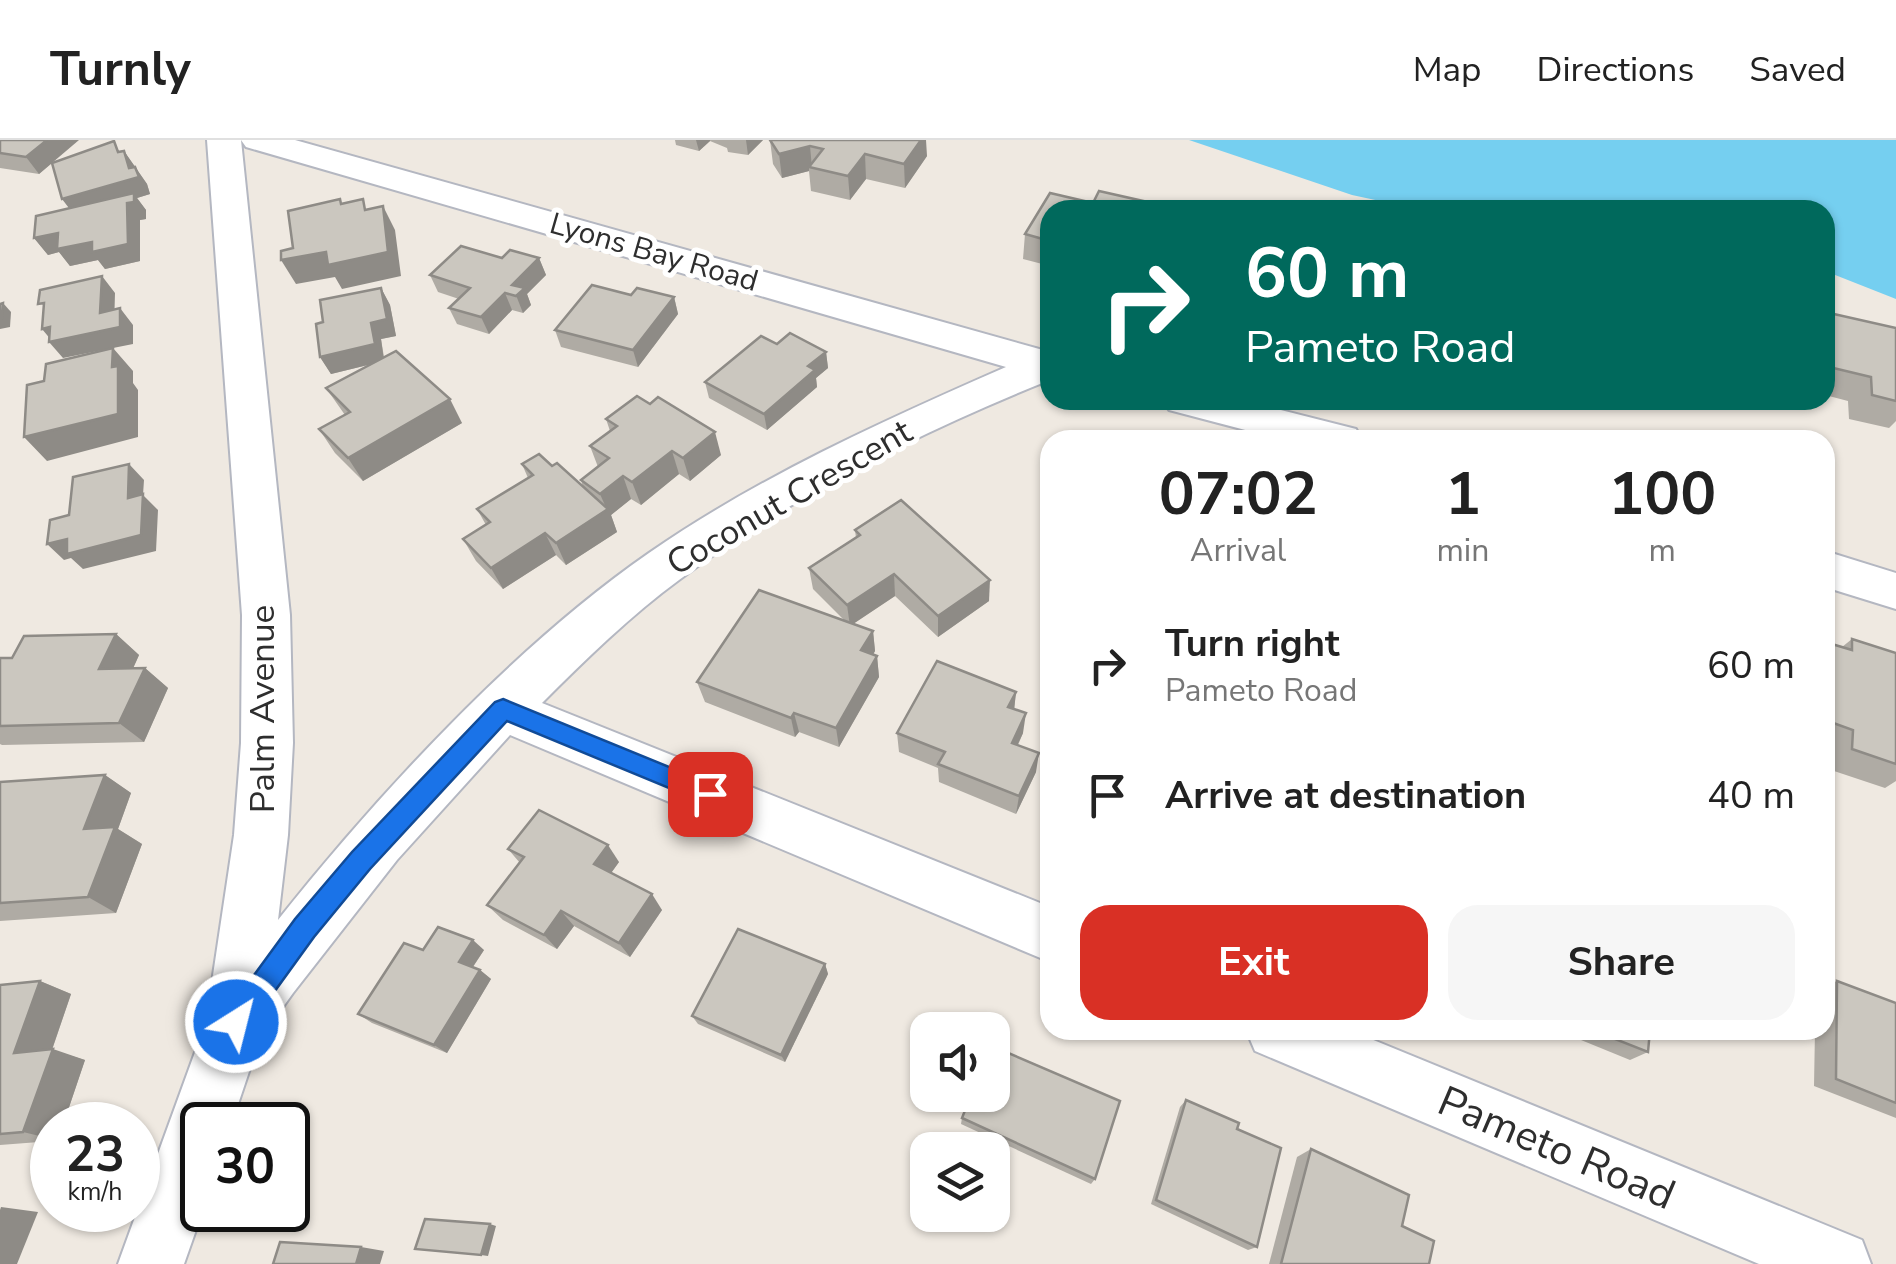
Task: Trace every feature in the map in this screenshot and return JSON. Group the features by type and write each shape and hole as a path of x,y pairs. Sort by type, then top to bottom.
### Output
{"street":[{"name":"Palm Avenue","path":"150,1264 236,1022 261,835 267,743 266,615 224,140"},
{"name":"Lyons Bay Road","path":"258,140 1040,363"},
{"name":"Coconut Crescent","path":"236,1022 304,928 350,874 503,709 626,595 728,523 869,448 1040,369"},
{"path":"1223,410 1302,430"},
{"path":"1835,573 1896,591"},
{"path":"503,709 1040,932"},
{"name":"Pameto Road","path":"1300,1040 1838,1264"}],"water":[{"path":"1189,140 1896,140 1896,299 1835,275 1835,200 1375,200"}],"building":[{"path":"0,140 47,140 26,157 0,153"},
{"path":"770,140 921,140 904,164 865,154 848,176 809,167 823,149 810,146 779,154"},
{"path":"114,141 118,152 124,151 129,168 135,167 139,177 62,199 52,163"},
{"path":"1099,191 1139,200 1094,200"},
{"path":"134,193 134,202 127,203 128,244 92,252 92,242 57,249 58,233 34,238 36,216"},
{"path":"1050,193 1080,200 1046,200"},
{"path":"340,199 341,204 363,199 365,210 383,206 388,252 328,265 326,252 281,260 281,251 293,248 288,211"},
{"path":"1040,209 1040,238 1025,234"},
{"path":"461,246 502,258 510,250 539,258 512,285 525,288 516,296 505,293 481,317 449,308 470,288 430,275"},
{"path":"102,276 100,313 120,308 120,327 49,342 50,327 42,329 44,303 38,304 40,290"},
{"path":"592,285 631,295 637,288 674,297 633,350 555,330"},
{"path":"381,288 387,319 371,323 375,344 320,357 316,324 323,322 320,300"},
{"path":"1835,314 1896,328 1896,401 1872,395 1871,377 1835,368"},
{"path":"790,333 826,352 808,366 815,370 764,414 705,382 761,336 777,344"},
{"path":"113,348 112,367 118,366 118,414 24,437 27,385 44,381 46,364"},
{"path":"396,351 450,399 348,458 319,429 350,412 326,388"},
{"path":"637,396 650,404 658,397 715,432 683,458 672,451 632,482 623,476 600,494 581,480 609,458 590,446 617,426 606,419"},
{"path":"539,454 552,466 557,463 608,509 556,543 545,533 491,568 463,539 490,522 477,509 533,475 522,464"},
{"path":"129,464 128,498 143,494 141,535 67,554 67,539 47,544 50,520 69,515 73,477"},
{"path":"901,500 990,580 938,616 894,574 847,605 809,568 860,535 855,530"},
{"path":"759,590 873,631 861,650 877,656 836,728 794,713 791,718 697,682"},
{"path":"116,634 99,669 145,668 119,723 0,726 0,658 12,658 24,636"},
{"path":"1852,639 1896,653 1896,764 1852,749 1853,730 1835,724 1835,645 1852,650"},
{"path":"937,661 1016,692 1008,707 1026,713 1012,743 1039,753 1019,796 938,764 945,752 897,733"},
{"path":"105,775 84,829 115,827 88,897 0,903 0,782"},
{"path":"539,810 608,845 594,864 652,894 619,943 561,911 544,935 487,905 524,857 508,849"},
{"path":"438,927 473,940 459,962 480,970 434,1045 358,1014 404,943 423,950"},
{"path":"738,929 825,964 781,1055 692,1016"},
{"path":"40,981 14,1053 53,1049 34,1102 30,1102 23,1132 0,1134 0,985"},
{"path":"1837,981 1896,1003 1896,1103 1836,1079"},
{"path":"1617,1040 1649,1040 1648,1052"},
{"path":"1010,1054 1120,1101 1095,1179 1010,1140 1010,1132 993,1132 962,1118 964,1112 1010,1112"},
{"path":"1186,1100 1239,1123 1237,1129 1281,1148 1257,1247 1156,1200"},
{"path":"1311,1149 1409,1195 1402,1226 1434,1241 1429,1264 1281,1264"},
{"path":"425,1219 490,1224 481,1255 415,1249"},
{"path":"280,1242 361,1247 356,1264 273,1264"}],"route":[{"path":"236,1022 304,928 361,860 503,709 710,794"}]}
